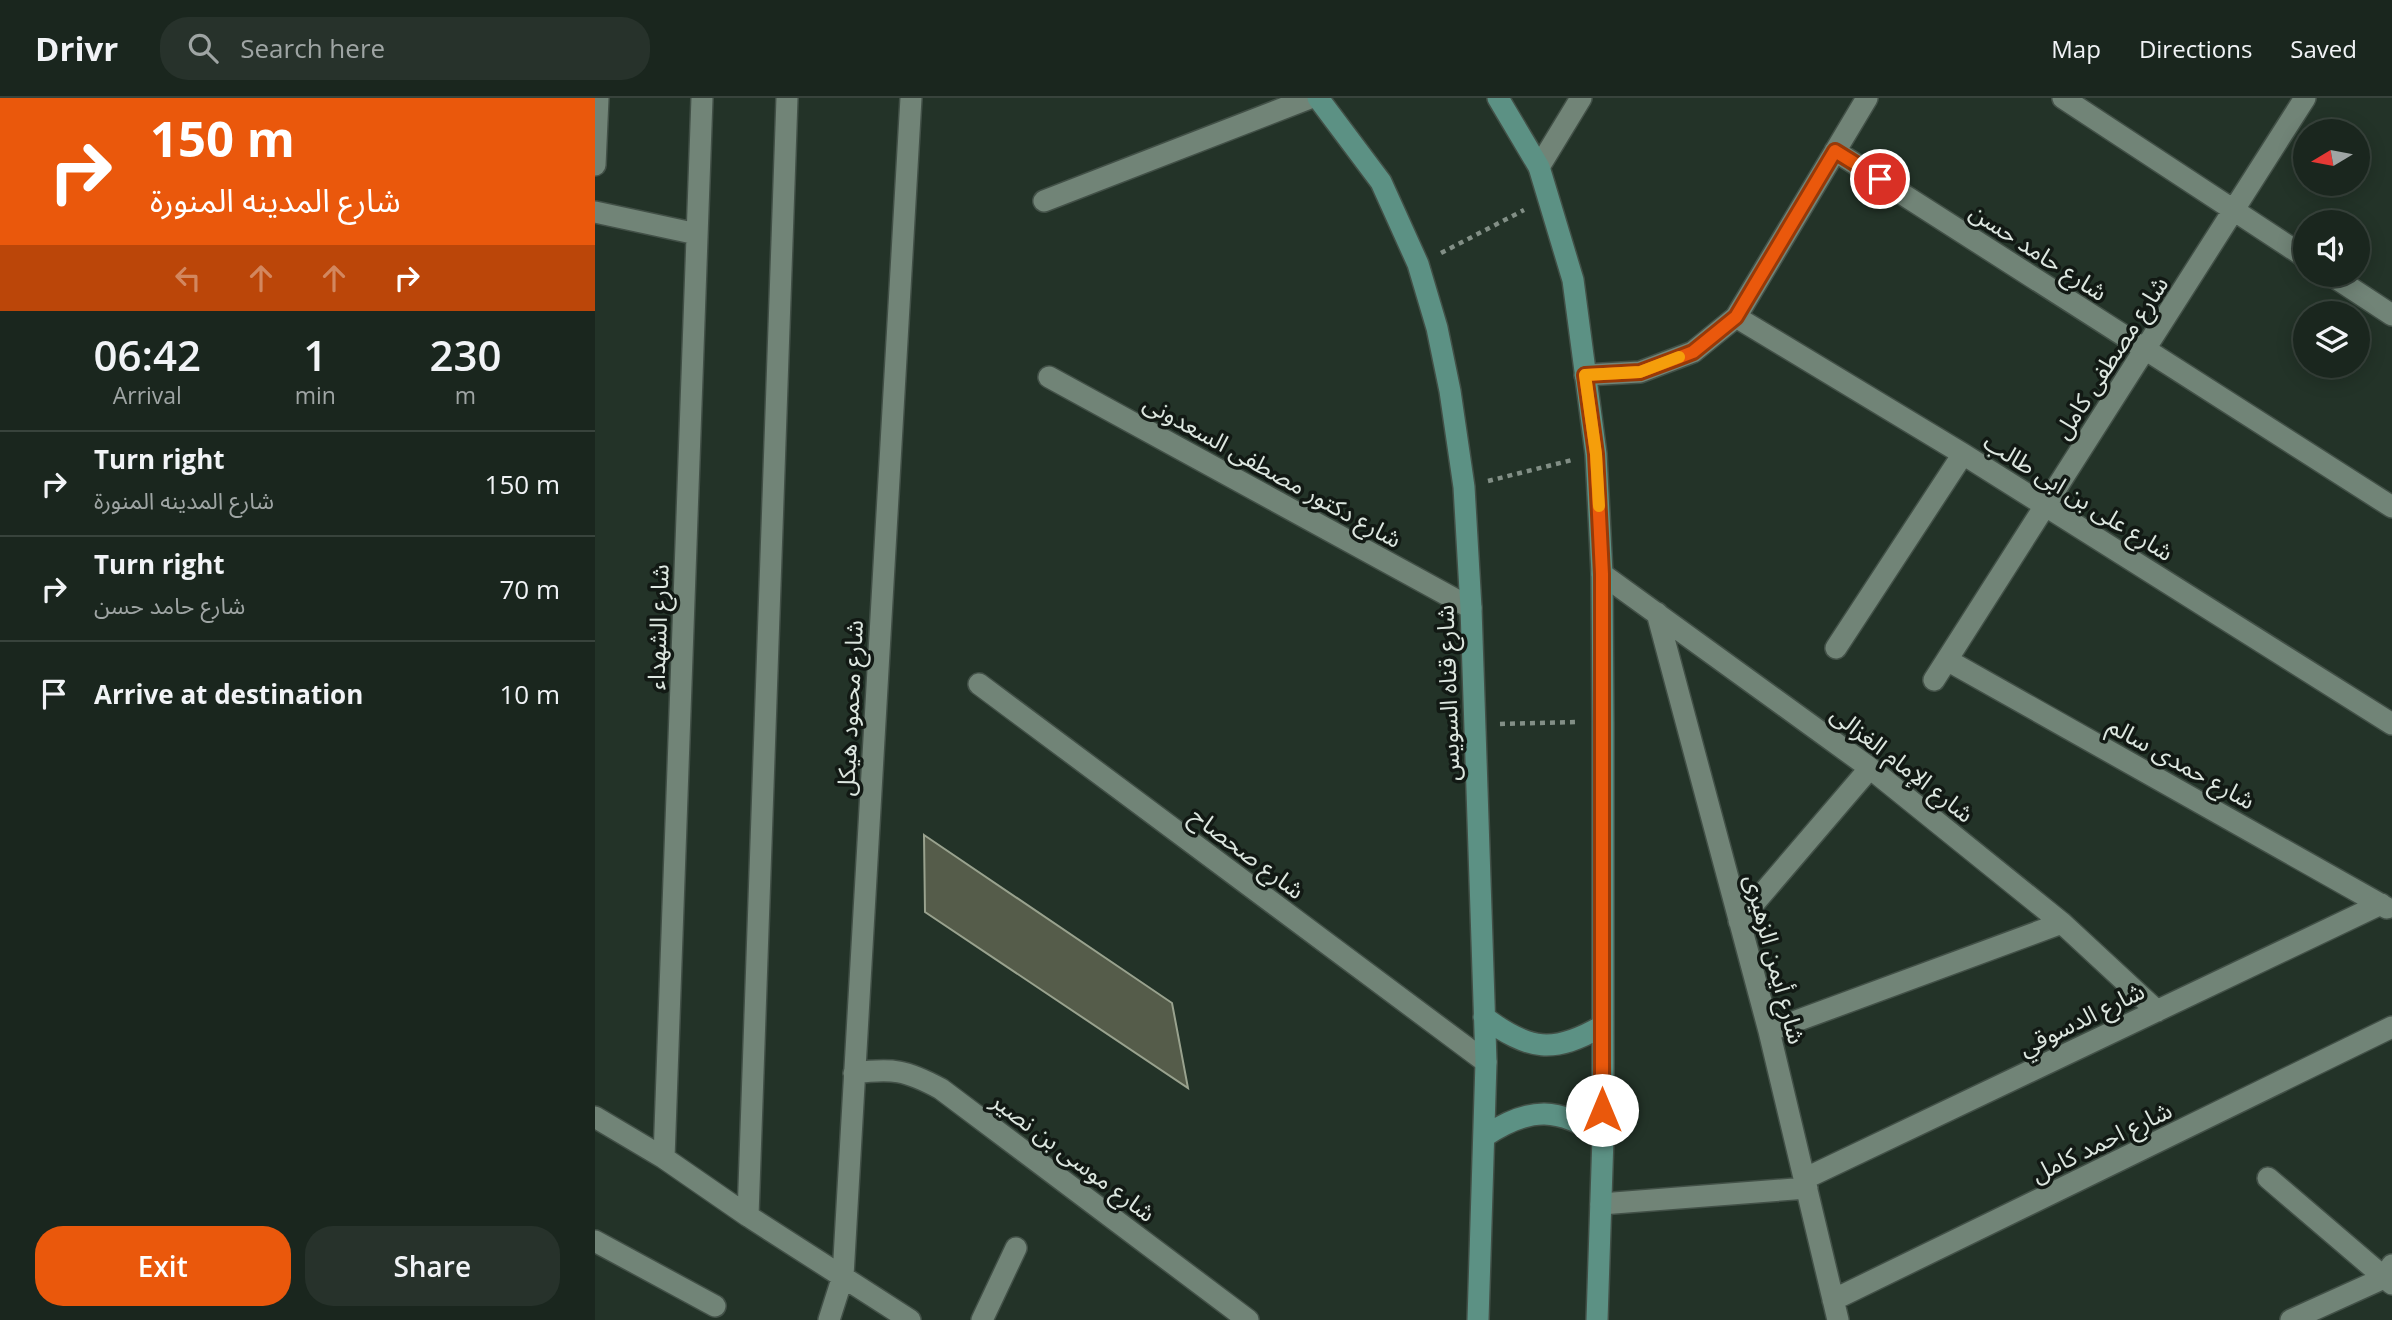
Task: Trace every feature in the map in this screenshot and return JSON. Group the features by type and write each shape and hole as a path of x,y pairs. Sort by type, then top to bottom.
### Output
{"main road":[{"name":"شارع قناه السويس","path":"1318,98 1381,182 1418,264 1445,366 1464,487 1471,608 1486,1062 1478,1320"},
{"path":"1498,98 1539,167 1573,280 1596,454 1602,574 1603,722 1603,1138 1597,1320"},
{"path":"1484,1017 1506,1034 1529,1043 1554,1045 1579,1040 1602,1026"},
{"path":"1485,1136 1506,1122 1530,1115 1556,1114 1580,1122 1603,1138"}],"street":[{"path":"595,164 598,98"},
{"name":"شارع الشهداء","path":"664,1158 702,98"},
{"path":"748,1216 787,98"},
{"name":"شارع محمود هيكل","path":"829,1320 843,1276 911,98"},
{"path":"1044,201 1310,98"},
{"path":"1539,167 1581,98"},
{"path":"1585,375 1640,372 1693,352 1736,317 1867,98"},
{"name":"شارع مصطفى كامل","path":"1934,680 2305,98"},
{"path":"2073,101 2293,249"},
{"name":"شارع حامد حسن","path":"1835,151 2392,507"},
{"path":"595,212 697,234"},
{"path":"2349,287 2392,315"},
{"name":"شارع على بن ابى طالب","path":"1736,317 1963,454 2392,724"},
{"name":"شارع دكتور مصطفى السعدونى","path":"1049,377 1471,608"},
{"path":"1836,648 1963,454"},
{"name":"شارع الإمام الغزالى","path":"1602,574 1870,768 2062,923 2157,1011"},
{"name":"شارع أيمن الزهيرى","path":"1657,613 1769,1031 1835,1310"},
{"name":"شارع حمدى سالم","path":"1947,660 2386,907"},
{"name":"شارع صحصاح","path":"979,684 1486,1062"},
{"path":"1739,921 1870,768"},
{"name":"شارع الدسوقي","path":"1805,1184 2157,1011 2386,907"},
{"path":"1769,1031 2062,923"},
{"name":"شارع احمد كامل","path":"1835,1310 2392,1027"},
{"name":"شارع موسى بن نصير","path":"854,1073 884,1069 914,1075 941,1089 1248,1320"},
{"path":"595,1141 598,1119 664,1158 748,1216 910,1320"},
{"path":"2268,1178 2389,1276 2291,1320"},
{"path":"1601,1204 1805,1184"},
{"path":"595,1241 715,1306"},
{"path":"982,1320 1016,1248"}],"path":[{"path":"1418,264 1548,198"},
{"path":"1464,487 1596,454"},
{"path":"1474,724 1603,722"}],"building":[{"path":"924,835 1172,1003 1188,1088 925,912"}],"slow traffic":[{"path":"1599,506 1596,454 1585,375 1640,372 1679,357"}],"route":[{"path":"1602,1110 1602,574 1596,454 1585,375 1640,372 1675,359 1693,352 1736,317 1835,151 1880,179"}]}
